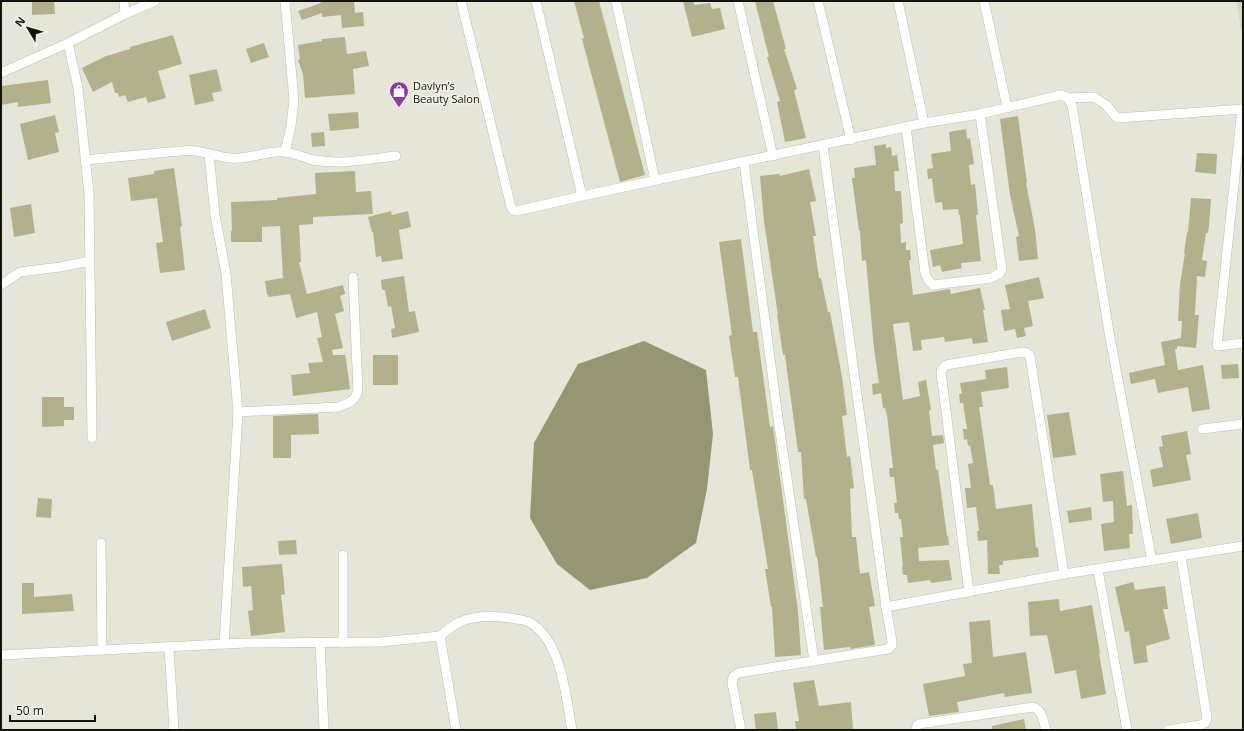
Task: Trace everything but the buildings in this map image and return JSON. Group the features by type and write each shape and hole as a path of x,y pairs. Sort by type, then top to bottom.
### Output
{"street":[{"path":"124,1 125,14"},
{"path":"1,73 155,1"},
{"path":"285,1 294,100 291,126 285,152"},
{"path":"461,1 511,207 513,210 518,211 655,180 823,146 924,123 980,114 1061,95 1068,98 1094,97 1106,105 1117,118 1242,109 1217,346 1243,343"},
{"path":"536,1 582,196"},
{"path":"616,1 655,180"},
{"path":"738,1 773,156"},
{"path":"818,1 851,140"},
{"path":"898,1 924,123"},
{"path":"984,1 1007,107"},
{"path":"68,43 78,88 89,194 92,438"},
{"path":"1068,98 1072,106 1108,325 1152,561"},
{"path":"906,128 925,273 928,280 933,285 991,278 1000,273 1002,269 980,114"},
{"path":"740,730 732,683 733,677 738,673 888,649 892,645 823,146"},
{"path":"85,160 195,150 232,159 247,158 264,153 285,152 314,160 332,162 356,161 396,156"},
{"path":"209,154 215,215 226,274 238,412 224,644"},
{"path":"744,162 778,418 814,661"},
{"path":"1,284 20,272 60,267 90,261"},
{"path":"238,412 338,407 350,403 356,398 358,391 353,277"},
{"path":"969,592 941,372 946,365 1022,352 1027,353 1030,356 1064,574"},
{"path":"1202,429 1243,424"},
{"path":"101,543 102,650"},
{"path":"886,607 1064,574 1098,570 1243,546"},
{"path":"343,555 344,643"},
{"path":"1168,730 1200,725 1205,723 1207,718 1181,556"},
{"path":"1098,570 1128,730"},
{"path":"1,655 224,644 381,642 440,636 460,622 473,618 494,616 529,622 545,635 554,651 559,666 572,730"},
{"path":"440,636 456,730"},
{"path":"320,643 324,730"},
{"path":"169,647 174,730"},
{"path":"916,730 916,725 919,724 1033,707 1038,708 1041,711 1046,730"}],"green space":[{"path":"1237,1 1243,1 1243,41 1242,37"}],"shaded area":[{"path":"644,341 706,370 713,434 707,489 696,543 647,578 590,590 557,564 530,518 534,443 578,364"}],"place":[{"name":"Davlyn’s Beauty Salon","path":"399,108"}]}
